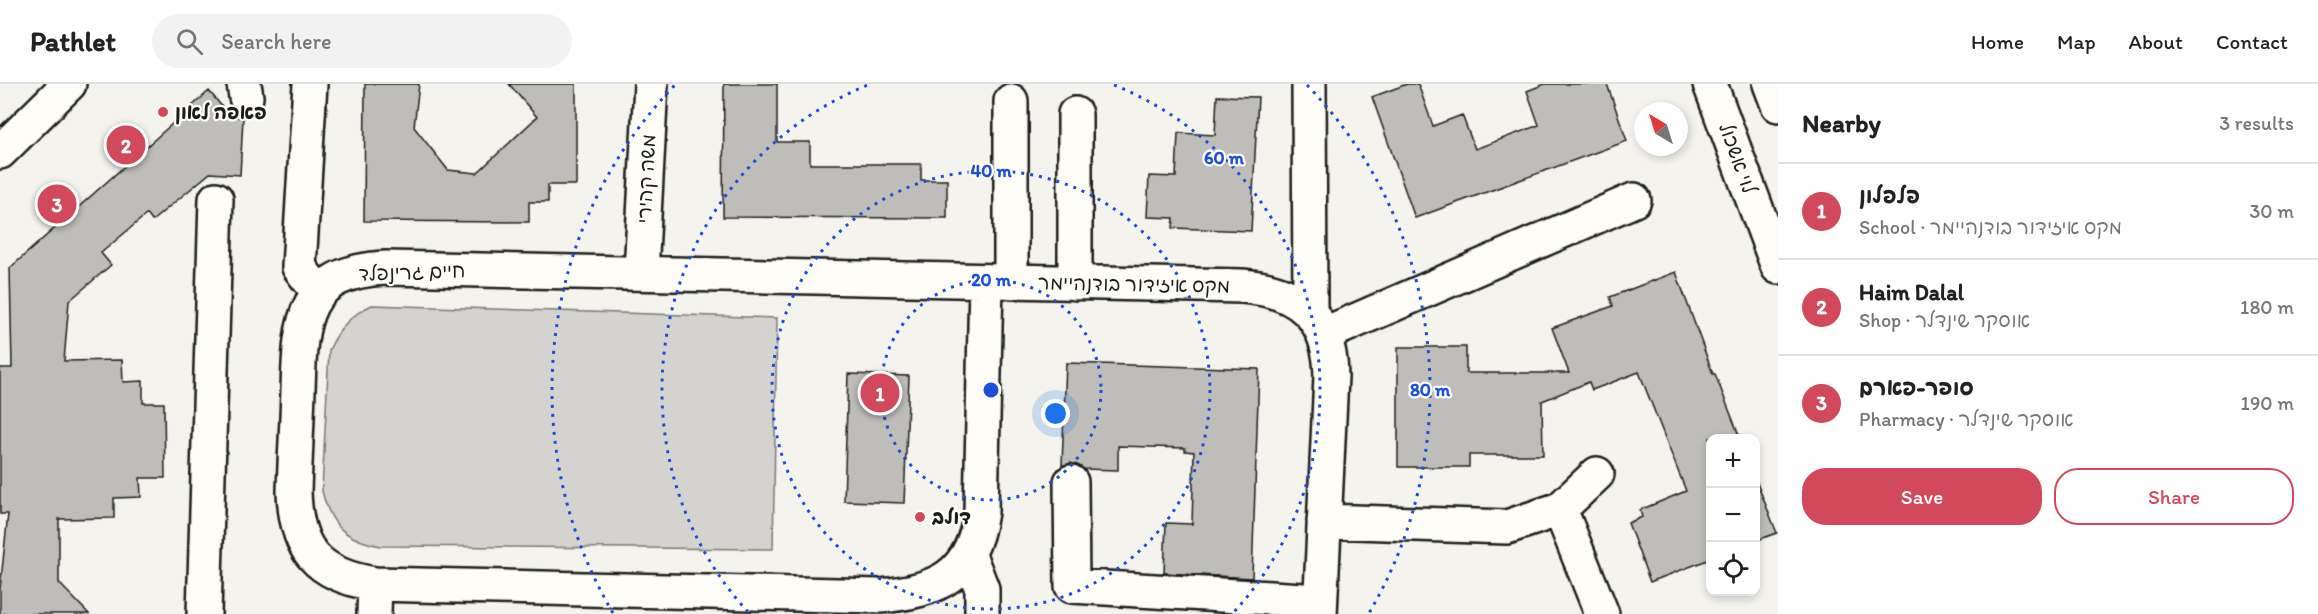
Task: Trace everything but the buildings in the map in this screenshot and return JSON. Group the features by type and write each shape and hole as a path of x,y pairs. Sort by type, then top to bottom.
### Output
{"street":[{"path":"0,152 69,84"},
{"path":"310,84 299,267 319,293"},
{"name":"משה קהירי","path":"641,273 651,84"},
{"path":"1071,482 1072,586 1320,607 1331,376 1329,347 1318,323 1309,84"},
{"name":"לוי אשכול","path":"1710,84 1778,267"},
{"path":"1770,84 1778,105"},
{"path":"627,602 898,594 915,592 942,582 962,566 979,529 981,512 1011,101"},
{"path":"1075,114 1075,283"},
{"path":"204,614 216,199"},
{"path":"1318,323 1634,200"},
{"name":"חיים גרינפלד","path":"627,602 375,599 350,579 327,569 309,552 298,527 294,492 300,339 306,314 319,293 339,277 368,269 998,281"},
{"name":"מקס איזידור בודנהיימר","path":"998,281 1258,287 1288,295 1318,323"},
{"path":"1324,521 1508,527 1560,508 1597,474"},
{"path":"1560,508 1602,614"},
{"path":"969,555 982,589 982,614"}],"shaded area":[{"path":"372,305 777,318 773,549 381,546 358,540 349,535 341,529 330,514 322,491 329,350 346,323 357,313"}],"place":[{"name":"פאפה לאון","path":"163,112"},
{"name":"Haim Dalal","path":"126,145"},
{"name":"סופר-פארם","path":"57,204"},
{"name":"פלפלון","path":"880,393"},
{"name":"דולב","path":"920,517"}]}
